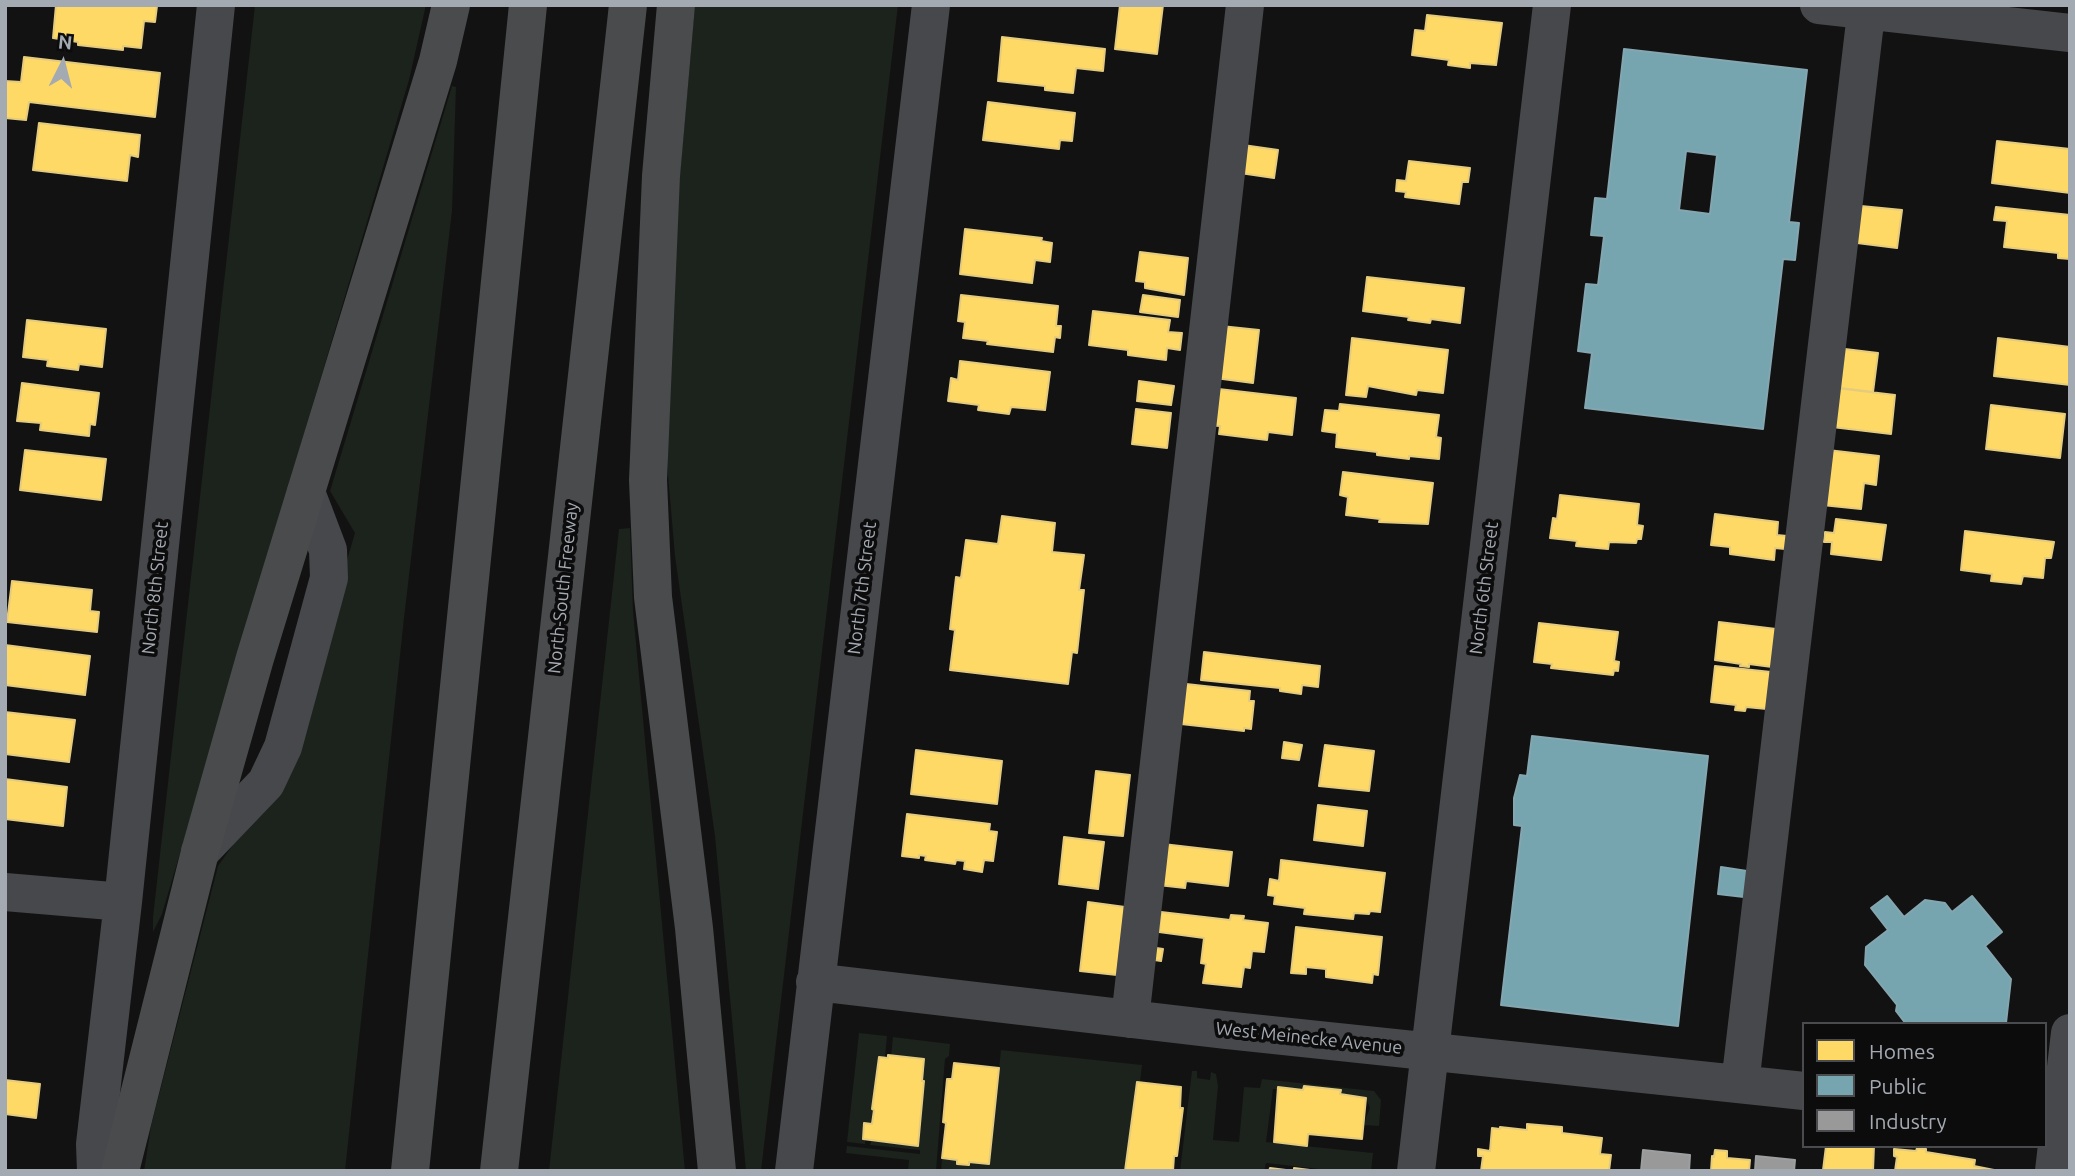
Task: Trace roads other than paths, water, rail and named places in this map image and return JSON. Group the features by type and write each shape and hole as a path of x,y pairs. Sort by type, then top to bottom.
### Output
{"highway":[{"path":"120,1171 200,852 255,658 438,61 451,5"},
{"path":"410,1171 528,5"},
{"name":"North-South Freeway","path":"499,1171 628,5"},
{"path":"676,5 661,176 648,480 653,597 694,928 717,1171"}],"street":[{"name":"North 8th Street","path":"96,1171 95,1144 123,902 216,5"},
{"name":"North 7th Street","path":"794,1171 931,5"},
{"path":"1130,1019 1245,5"},
{"name":"North 6th Street","path":"1416,1171 1552,5"},
{"path":"1819,5 1866,8 2070,33"},
{"path":"1741,1084 1866,8"},
{"path":"200,852 266,783 284,747 329,578 328,550 306,492"},
{"path":"5,892 123,902"},
{"name":"West Meinecke Avenue","path":"815,982 1130,1019 1802,1091"},
{"path":"2054,1171 2070,1033"}]}
